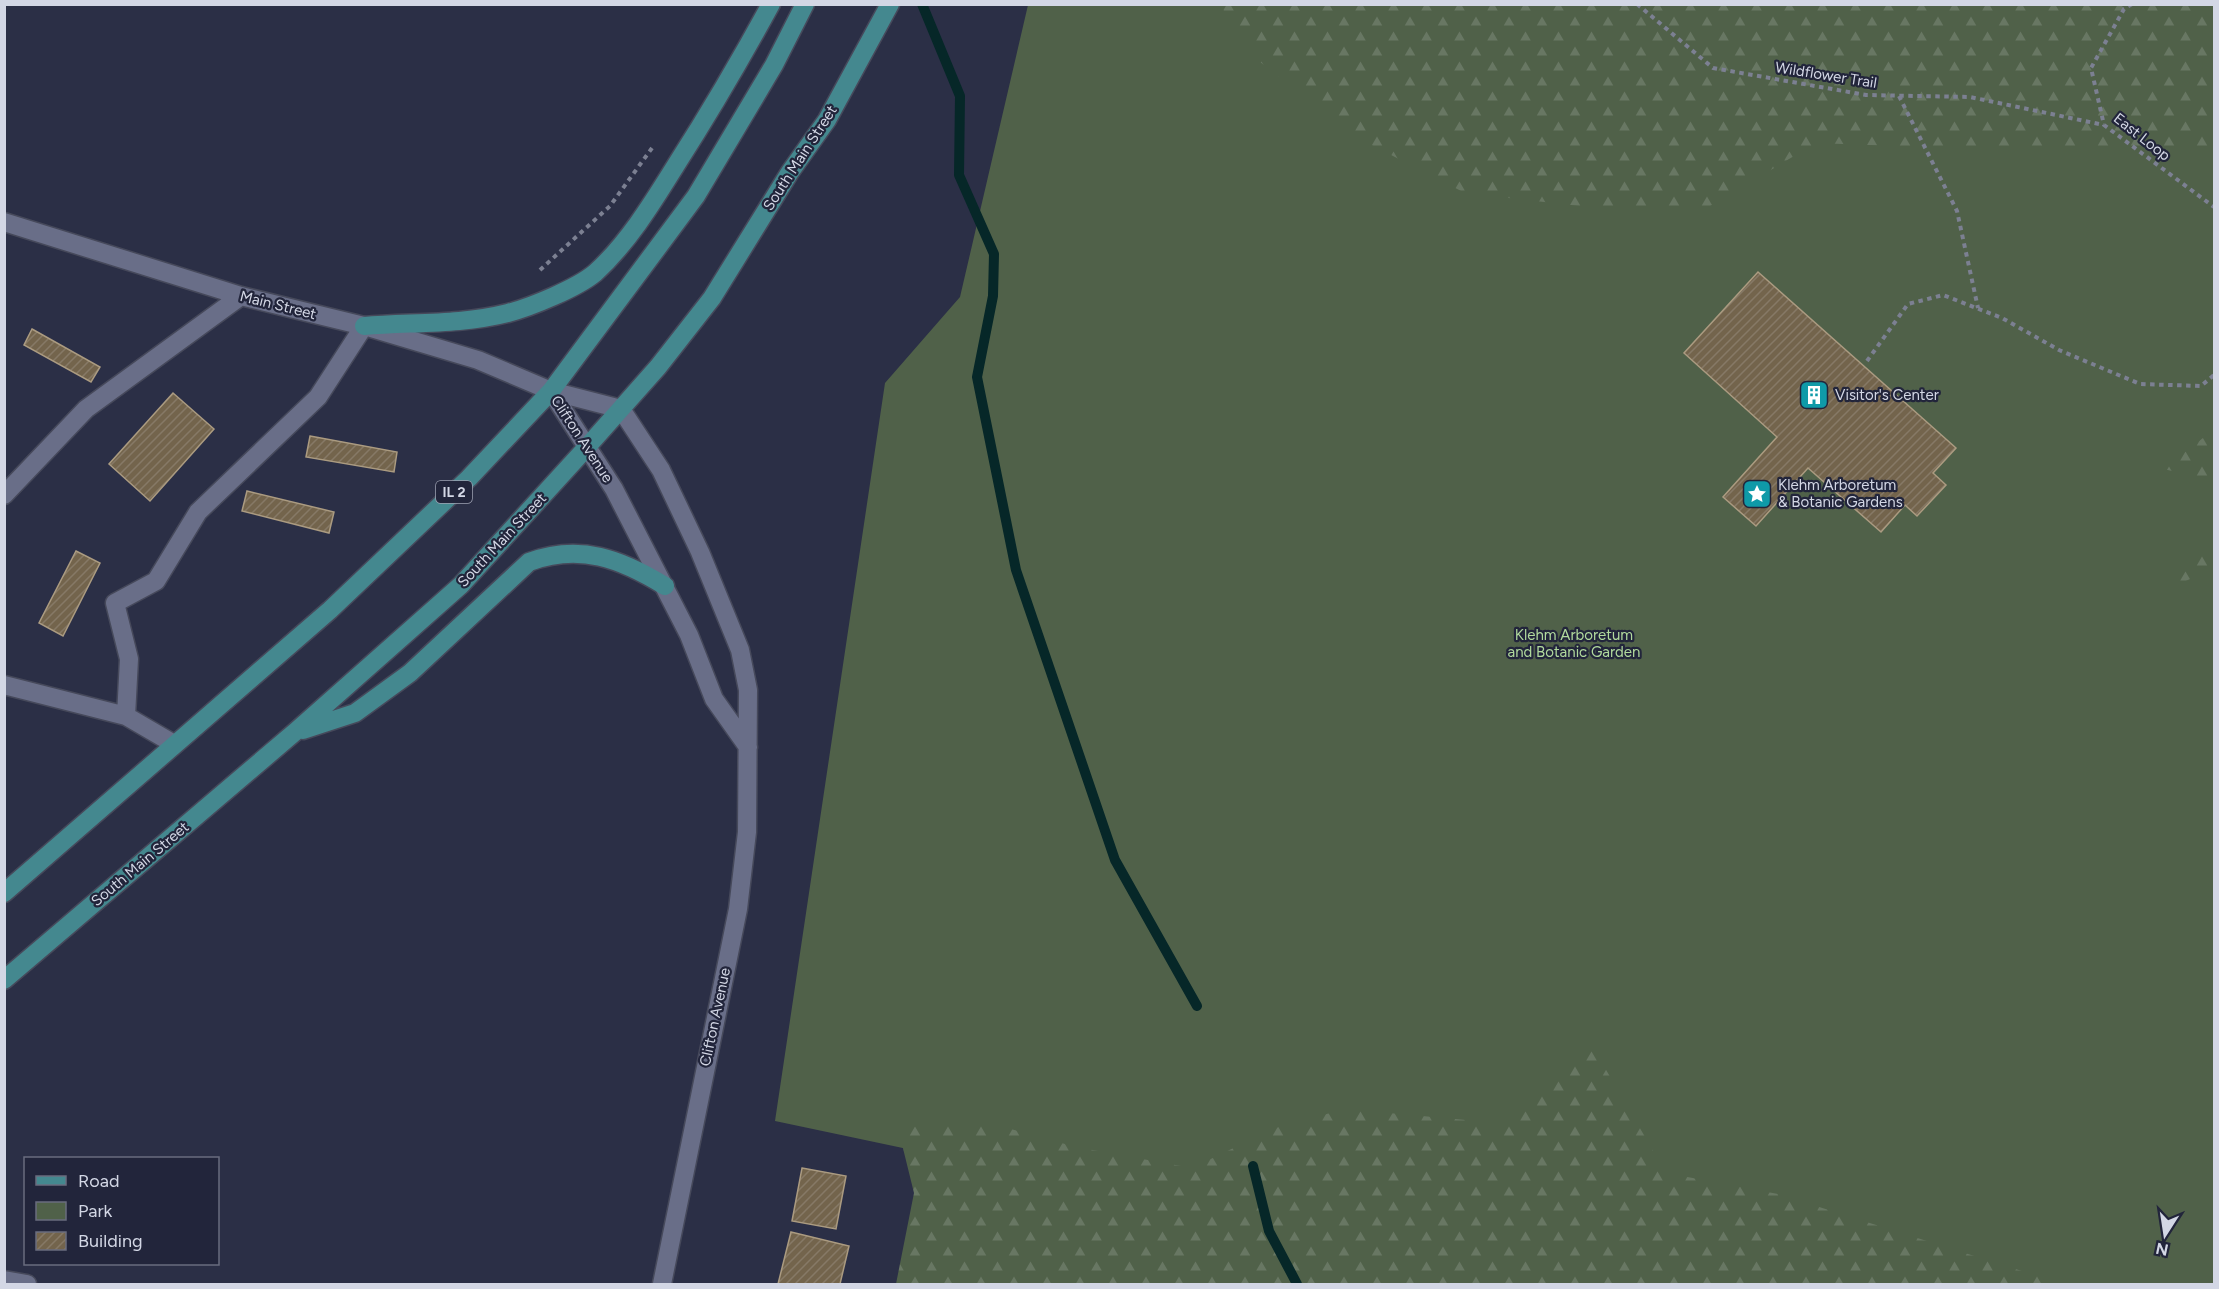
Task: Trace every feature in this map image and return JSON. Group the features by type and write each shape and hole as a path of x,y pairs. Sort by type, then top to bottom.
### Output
{"main road":[{"path":"364,326 418,321 459,321 510,312 593,275 619,248 659,193 728,84 771,4"},
{"name":"IL 2","path":"4,893 330,610 469,478 551,392 696,196 774,65 805,4"},
{"name":"South Main Street","path":"4,980 295,732 461,585 587,447 658,367 712,298 790,172 827,120 890,4"},
{"path":"295,732 355,713 410,673 530,562 553,553 585,554 613,560 665,586"}],"street":[{"name":"Main Street","path":"4,222 241,296 364,326 478,360 551,392"},
{"path":"4,495 86,409 241,296"},
{"path":"126,716 129,659 115,603 156,581 198,512 318,397 364,326"},
{"name":"Clifton Avenue","path":"551,392 621,409 661,470 700,552 736,640 748,690 747,832 738,909 662,1284"},
{"name":"Clifton Avenue","path":"551,392 614,489 689,635 714,699 748,747"},
{"path":"4,685 126,716 174,744"},
{"path":"4,1280 27,1284"}],"path":[{"name":"Wildflower Trail","path":"1637,4 1713,68 1866,95 1970,97 2104,125"},
{"name":"East Loop","path":"2132,4 2124,9 2091,68 2104,125 2214,207"},
{"path":"1899,96 1957,211 1978,309"},
{"path":"531,274 543,268 610,206 656,141"},
{"path":"1867,361 1908,304 1943,295 2002,318 2059,351 2140,384 2201,386 2214,375"}],"green space":[{"name":"Klehm Arboretum and Botanic Garden","path":"1028,5 2214,5 2214,1284 1020,1284 988,1166 775,1121 885,383 960,297"},
{"path":"1220,5 2214,5 2214,151 2198,149 1975,149 1816,143 1710,206 1598,208 1465,193 1358,138 1255,58"},
{"path":"2214,430 2214,480 2163,469 2212,431"},
{"path":"2214,527 2214,575 2207,571 2173,587"},
{"path":"1591,1044 1666,1173 1778,1194 2063,1284 1107,1284 1107,1275 1083,1284 896,1284 914,1193 898,1128 982,1121 1076,1147 1192,1168 1275,1128 1345,1109 1499,1123"}],"building":[{"name":"Visitor's Center","path":"1758,272 1956,448 1933,473 1946,485 1917,516 1905,505 1881,532 1808,468 1756,526 1723,497 1777,437 1684,353"},
{"path":"32,329 100,367 91,382 24,345"},
{"path":"173,393 214,429 150,501 109,464"},
{"path":"310,436 397,452 394,472 306,457"},
{"path":"247,491 334,512 329,533 242,511"},
{"path":"76,551 100,563 63,636 39,623"},
{"path":"802,1168 846,1176 836,1229 792,1221"},
{"path":"791,1232 849,1246 840,1284 778,1284"}],"waterway":[{"path":"922,4 960,96 959,175 994,254 993,296 977,377 1016,570 1115,860 1197,1006"},
{"path":"1253,1166 1269,1231 1297,1284"}],"place":[{"name":"Visitor's Center","path":"1814,395"},
{"name":"Klehm Arboretum & Botanic Gardens","path":"1757,494"}]}
